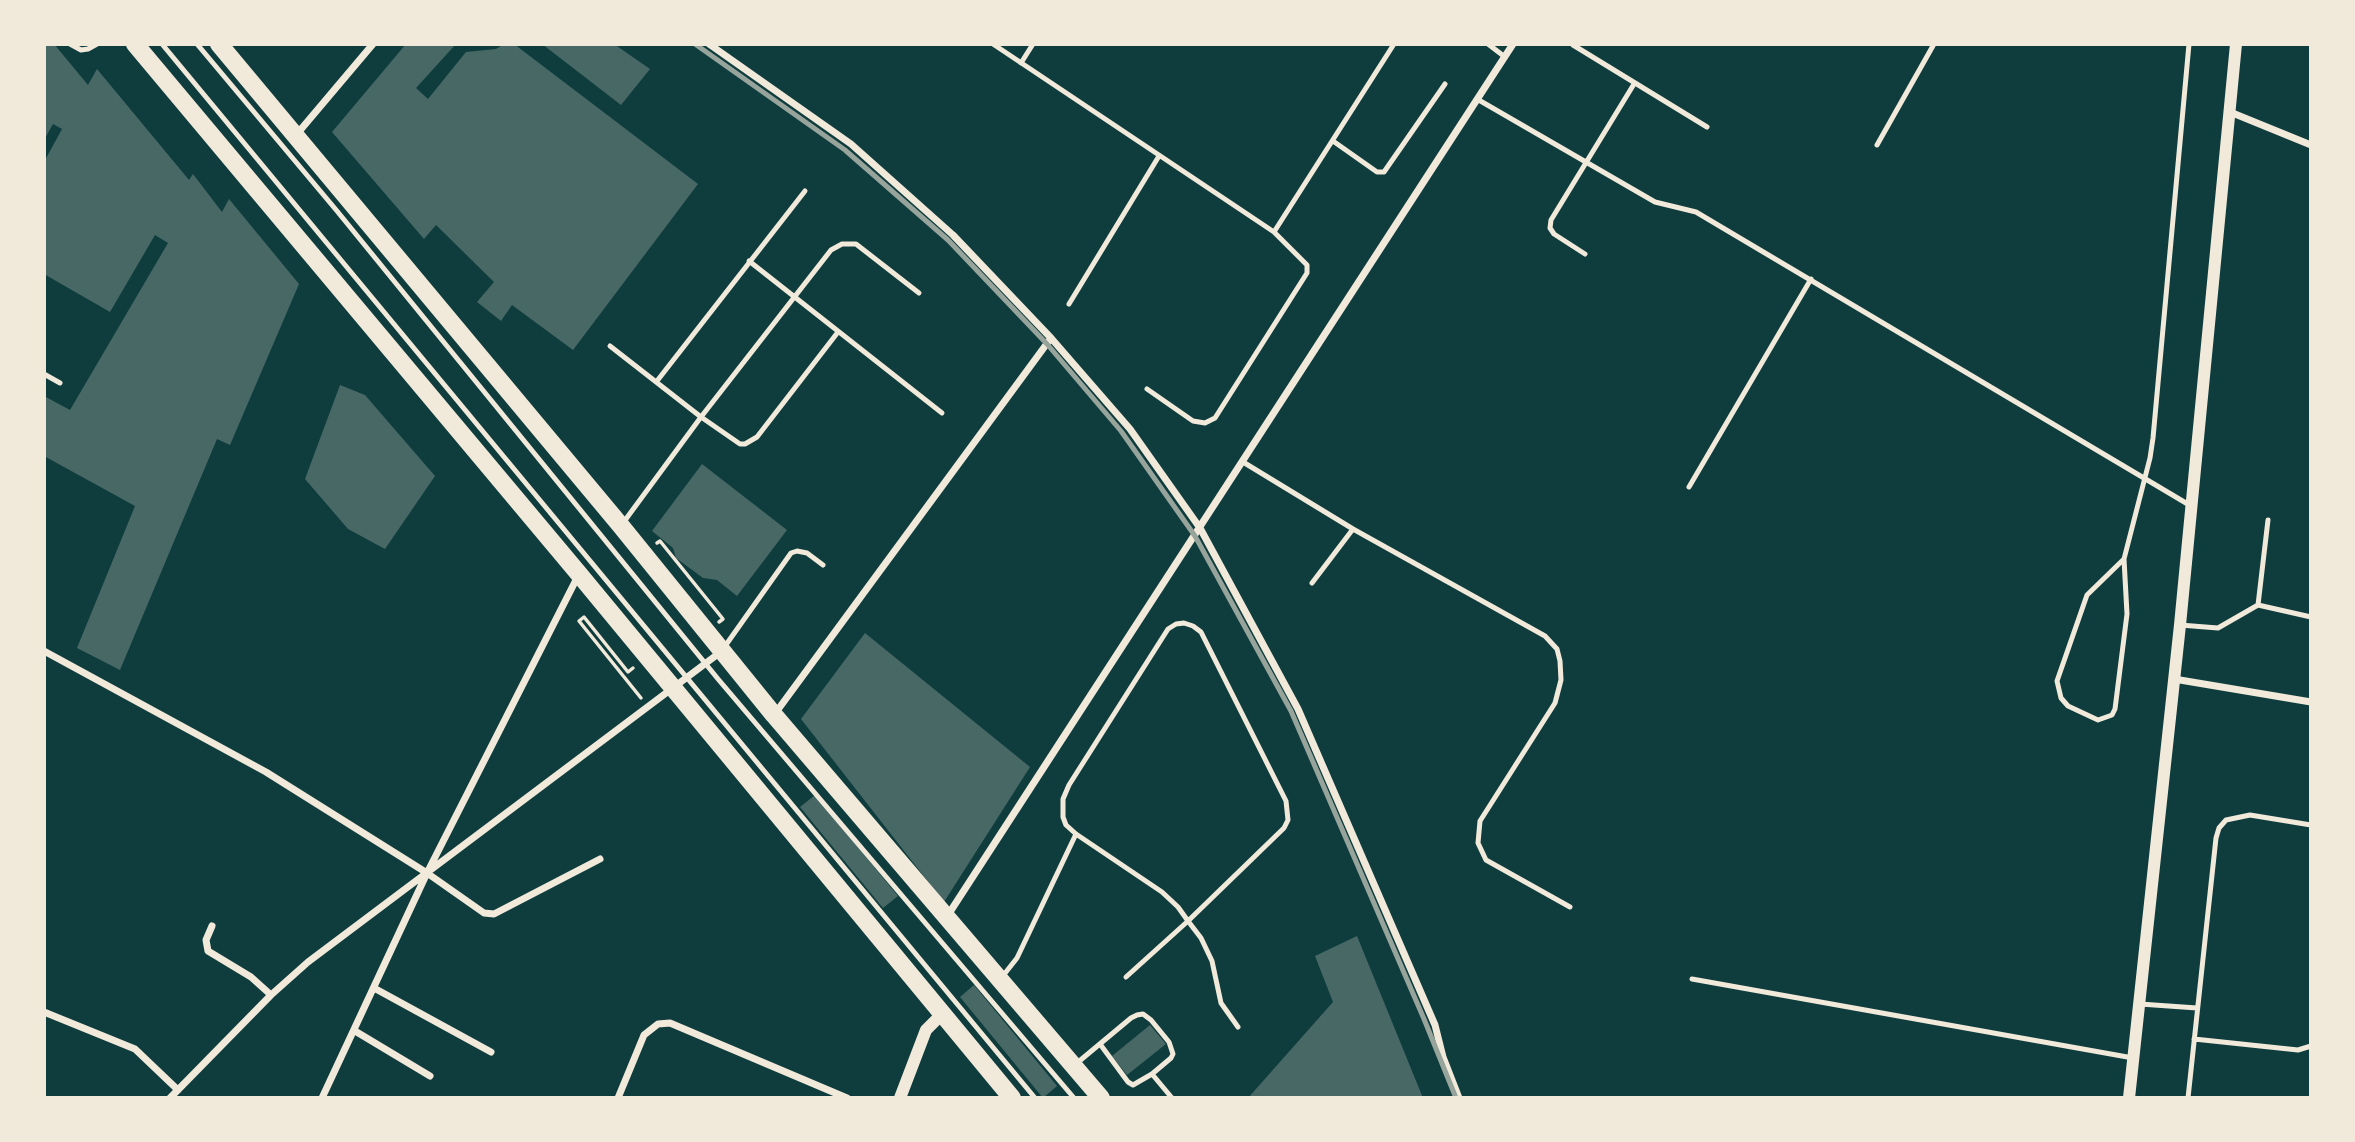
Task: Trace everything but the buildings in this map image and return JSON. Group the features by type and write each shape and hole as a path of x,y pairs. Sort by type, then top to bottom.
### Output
{"main road":[{"path":"135,44 579,574 1012,1098"},
{"path":"219,44 621,526 774,715 1101,1098"}],"street":[{"path":"296,135 373,44"},
{"path":"709,44 850,144 953,235 1051,338 1130,429 1200,528 1298,709 1435,1025 1443,1057 1460,1098"},
{"path":"946,918 1513,44"},
{"path":"2129,1098 2180,625 2236,44"},
{"path":"2230,112 2311,145"},
{"path":"774,715 1051,338"},
{"path":"322,1098 427,873 579,574"},
{"path":"44,651 266,772 427,873 484,913 491,915 600,859"},
{"path":"170,1098 271,995 308,962 722,651"},
{"path":"2174,679 2311,702"},
{"path":"212,926 206,940 208,951 251,977 271,995"},
{"path":"374,988 491,1052"},
{"path":"44,1012 135,1049 178,1090"},
{"path":"900,1098 926,1030 942,1014"},
{"path":"618,1098 644,1035 658,1024 670,1023 847,1098"},
{"path":"355,1031 430,1076"}],"lane":[{"path":"70,44 80,50 97,44"},
{"path":"162,44 1035,1098"},
{"path":"197,44 337,211 706,664 1074,1098"},
{"path":"993,44 1274,232 1305,261 1307,273 1215,418 1205,423 1193,422 1147,389"},
{"path":"1021,63 1033,44"},
{"path":"1274,232 1394,44"},
{"path":"1488,44 1505,57"},
{"path":"1877,145 1934,44"},
{"path":"2124,559 2087,595 2057,681 2061,698 2068,706 2098,720 2112,715 2115,709 2127,614 2124,559 2153,438 2189,44"},
{"path":"1573,45 1707,127"},
{"path":"1333,141 1377,172 1384,172 1445,84"},
{"path":"1585,254 1555,234 1550,224 1634,84"},
{"path":"1477,99 1655,202 1696,212 2191,506"},
{"path":"1069,304 1159,156"},
{"path":"657,381 805,191"},
{"path":"621,526 701,417 836,246 856,244 919,293"},
{"path":"749,261 942,413"},
{"path":"1689,487 1811,279"},
{"path":"610,346 740,444 753,441 838,332"},
{"path":"44,374 60,383"},
{"path":"1242,462 1353,529 1545,636 1557,649 1561,680 1555,703 1480,821 1478,843 1486,860 1570,907"},
{"path":"2258,605 2268,520"},
{"path":"1312,583 1353,529"},
{"path":"722,651 791,553 807,553 823,565"},
{"path":"2180,625 2218,628 2258,605 2311,617"},
{"path":"1126,977 1188,921 1284,828 1288,820 1286,801 1201,632 1184,623 1168,629 1069,785 1063,799 1063,817 1066,825 1076,834 1162,892 1178,907 1188,921 1201,938 1212,961 1222,1003 1238,1027"},
{"path":"2188,1098 2219,828 2226,820 2250,816 2311,825"},
{"path":"1000,980 1017,958 1076,834"},
{"path":"1692,979 2134,1058"},
{"path":"2140,1003 2197,1009"},
{"path":"1074,1066 1100,1044 1131,1018 1137,1015 1147,1016 1172,1049 1171,1058 1139,1084 1131,1084 1100,1044"},
{"path":"2194,1039 2298,1050 2311,1046"},
{"path":"1152,1074 1172,1098"}],"path":[{"path":"628,672 584,617 579,621 647,706"}],"railway":[{"path":"695,44 845,150 948,240 1047,344 1121,431 1195,536 1291,711 1456,1098"}]}
